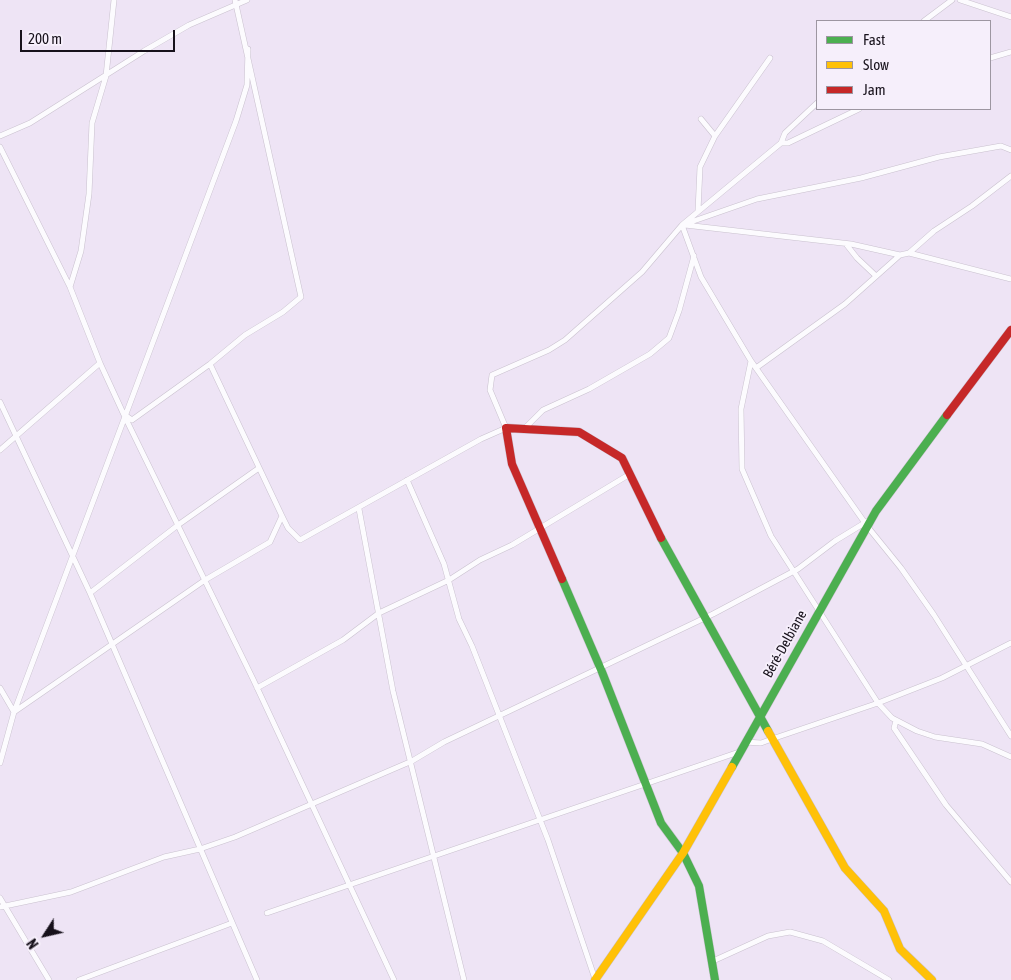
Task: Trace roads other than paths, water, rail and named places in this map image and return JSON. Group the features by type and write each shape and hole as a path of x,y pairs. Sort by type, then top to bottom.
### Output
{"street":[{"path":"70,287 81,250 89,194 92,123 106,76 114,0"},
{"path":"0,136 30,123 189,25 235,2 247,0"},
{"path":"925,20 952,0"},
{"path":"960,0 1011,17"},
{"path":"124,415 132,420 210,364 245,335 283,312 301,298 248,49 235,2"},
{"path":"0,763 14,712 236,121 247,85 248,49"},
{"path":"991,58 1011,52"},
{"path":"698,211 700,167 715,136 770,58"},
{"path":"715,980 699,886 683,853 661,823 600,667 512,464 506,428 490,390 492,376 549,350 565,340 642,272 682,225 781,143 785,133 816,104"},
{"path":"781,143 788,143 856,110"},
{"path":"701,119 715,136"},
{"path":"682,225 757,199 861,178 940,158 1001,146 1011,150"},
{"path":"0,147 70,287 100,363 124,415 257,688 394,980"},
{"path":"756,368 845,304 900,256 909,253 934,232 1011,176"},
{"path":"682,225 781,234 897,253 900,256"},
{"path":"682,225 701,277 751,361 901,568 967,666 1011,736"},
{"path":"846,244 857,258 876,276"},
{"path":"909,253 1011,279"},
{"path":"525,428 543,410 589,389 650,354 669,338 679,311 694,256"},
{"name":"Béré-Delbiane","path":"595,979 613,956 683,853 868,523 1011,330"},
{"path":"751,361 741,409 742,469 771,536 878,703 896,721 935,737 982,744 1011,757"},
{"path":"0,450 100,363"},
{"path":"210,364 288,528 300,540 308,534 359,509 481,439 506,428 579,432 622,458 672,562 845,868 884,911 900,949 932,980"},
{"path":"0,402 90,593 257,980"},
{"path":"90,593 178,525 259,468"},
{"path":"257,688 343,640 379,614 448,580 480,560 541,528 630,474"},
{"path":"407,480 444,564 459,619 540,820 595,979"},
{"path":"359,509 394,691 464,980"},
{"path":"14,712 232,562 270,542 282,516"},
{"path":"3,907 71,892 164,858 200,850 412,761 444,742 704,618 793,571 835,541 868,523"},
{"path":"745,742 760,743 772,740 878,703 942,678 1011,643"},
{"path":"0,688 14,712"},
{"path":"896,721 894,728 946,805 1011,882"},
{"path":"267,913 740,752"},
{"path":"0,898 3,907 49,980"},
{"path":"79,980 232,923"},
{"path":"713,961 768,936 790,932 823,941 889,980"}]}
